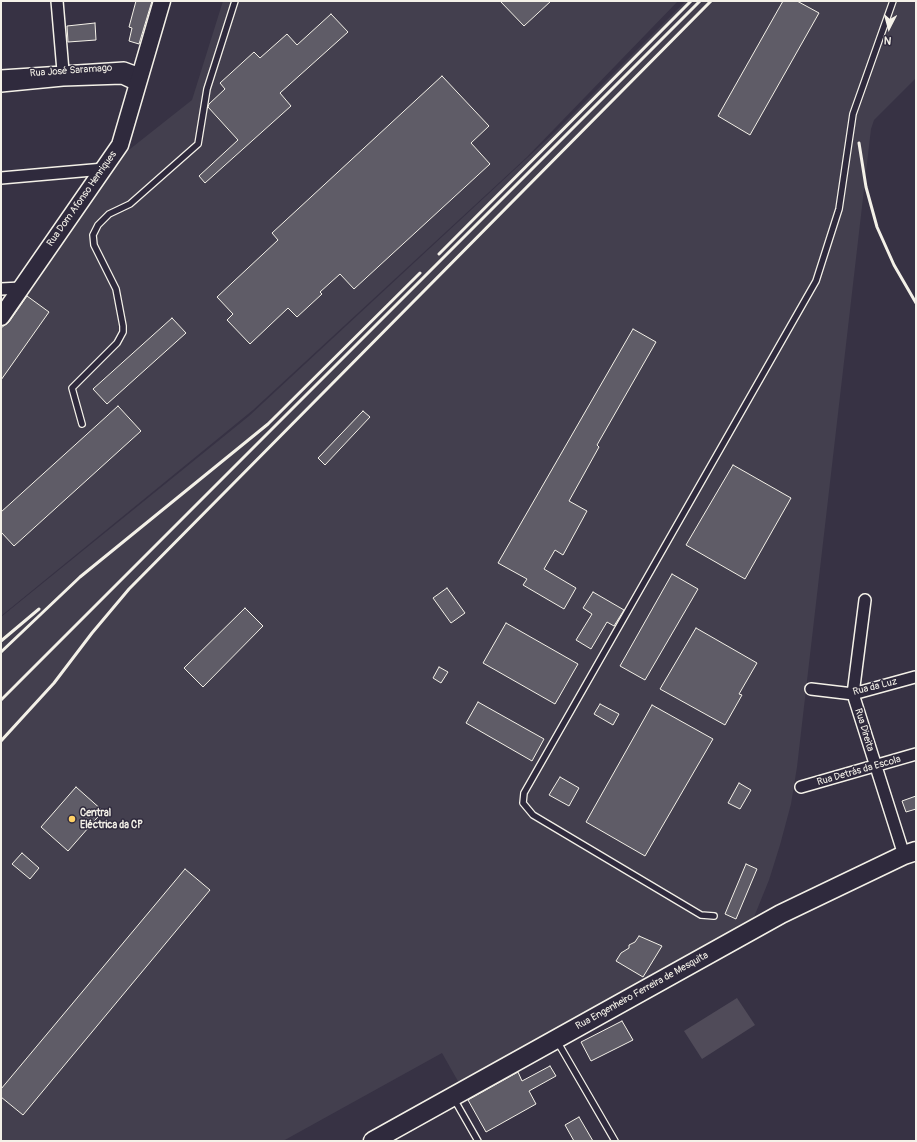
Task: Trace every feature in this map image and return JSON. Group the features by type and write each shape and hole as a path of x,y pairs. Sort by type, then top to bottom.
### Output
{"main road":[{"name":"Rua Engenheiro Ferreira de Mesquita","path":"373,1141 782,914 910,853"}],"street":[{"path":"57,1 63,75"},
{"name":"Rua Dom Afonso Henriques","path":"1,317 120,145 162,1"},
{"name":"Rua José Saramago","path":"1,86 63,75 124,68 138,80"},
{"name":"Rua José Saramago","path":"1,76 63,75"},
{"path":"1,178 104,169"},
{"path":"1,289 21,288"},
{"name":"Rua Direita","path":"865,600 853,694 876,767 910,853"},
{"name":"Rua da Luz","path":"811,689 853,694 914,677"},
{"name":"Rua Detrás da Escola","path":"801,787 876,767 916,754"}],"lane":[{"path":"82,424 72,388 117,343 123,332 116,289 94,245 93,235 98,225 109,214 130,204 198,144 206,89 235,1"},
{"path":"714,916 701,915 533,815 523,803 524,793 816,281 839,209 853,114 893,1"},
{"path":"556,1039 615,1141"},
{"path":"453,1096 478,1141"}],"shaded area":[{"path":"223,1 678,1 527,157 253,410 1,616 1,331 125,153 192,100"},
{"path":"686,1 916,1 916,78 874,120 871,129 797,767 791,804 780,845 769,880 752,922 459,1083 442,1053 283,1141 1,1141 1,617 249,416 554,133"},
{"path":"737,998 755,1025 702,1059 684,1031"}],"building":[{"path":"136,1 152,1 139,44 129,41 132,28 129,27"},
{"path":"500,1 551,1 524,26"},
{"path":"783,1 797,1 819,13 750,135 718,116"},
{"path":"331,14 348,32 280,93 291,106 205,183 199,176 238,140 208,107 209,104 225,89 220,83 254,52 260,58 287,34 297,45"},
{"path":"95,23 96,40 68,42 67,26"},
{"path":"442,76 489,126 471,143 490,164 354,289 340,274 320,292 322,294 297,317 288,308 250,344 227,320 233,314 217,297 278,240 272,233"},
{"path":"27,296 49,312 1,380 1,328 9,322"},
{"path":"172,318 186,333 107,404 93,389"},
{"path":"633,329 656,342 597,445 599,447 569,501 587,511 563,555 555,550 544,569 576,588 564,609 523,585 527,579 498,563"},
{"path":"118,406 141,431 14,546 1,532 1,512"},
{"path":"363,411 370,417 325,465 318,458"},
{"path":"733,465 791,498 745,579 686,545"},
{"path":"672,574 698,589 645,680 620,666"},
{"path":"447,588 465,613 451,623 433,598"},
{"path":"593,592 624,610 614,626 607,622 591,649 576,640 592,614 583,608"},
{"path":"245,608 263,626 203,687 184,668"},
{"path":"506,623 578,664 555,704 483,663"},
{"path":"696,628 757,663 739,694 742,695 725,725 660,689"},
{"path":"439,667 448,672 441,683 433,678"},
{"path":"478,702 544,739 532,761 466,723"},
{"path":"600,704 619,714 613,725 594,714"},
{"path":"652,705 713,739 645,856 586,822"},
{"path":"560,777 579,788 569,806 549,795"},
{"path":"739,783 751,790 740,809 728,803"},
{"name":"Central Eléctrica da CP","path":"76,787 103,811 68,851 41,827"},
{"path":"916,796 916,809 906,812 902,801"},
{"path":"22,853 39,868 30,879 12,864"},
{"path":"746,864 757,869 736,919 725,914"},
{"path":"185,869 210,890 23,1115 1,1097 1,1089"},
{"path":"639,936 662,946 643,977 616,961 621,953 629,948 629,945 635,942"},
{"path":"622,1021 633,1040 591,1061 581,1042"},
{"path":"550,1066 556,1076 529,1091 536,1104 486,1132 468,1100 518,1072 522,1081"},
{"path":"579,1117 593,1141 574,1141 565,1125"}],"railway":[{"path":"439,254 691,1"},
{"path":"1,700 700,1"},
{"path":"1,741 54,683 92,633 129,589 711,1"},
{"path":"859,143 866,187 877,227 894,265 916,303"},
{"path":"1,652 80,577 268,424 420,273"},
{"path":"1,641 39,609"}],"place":[{"name":"Central Eléctrica da CP","path":"72,819"}]}
